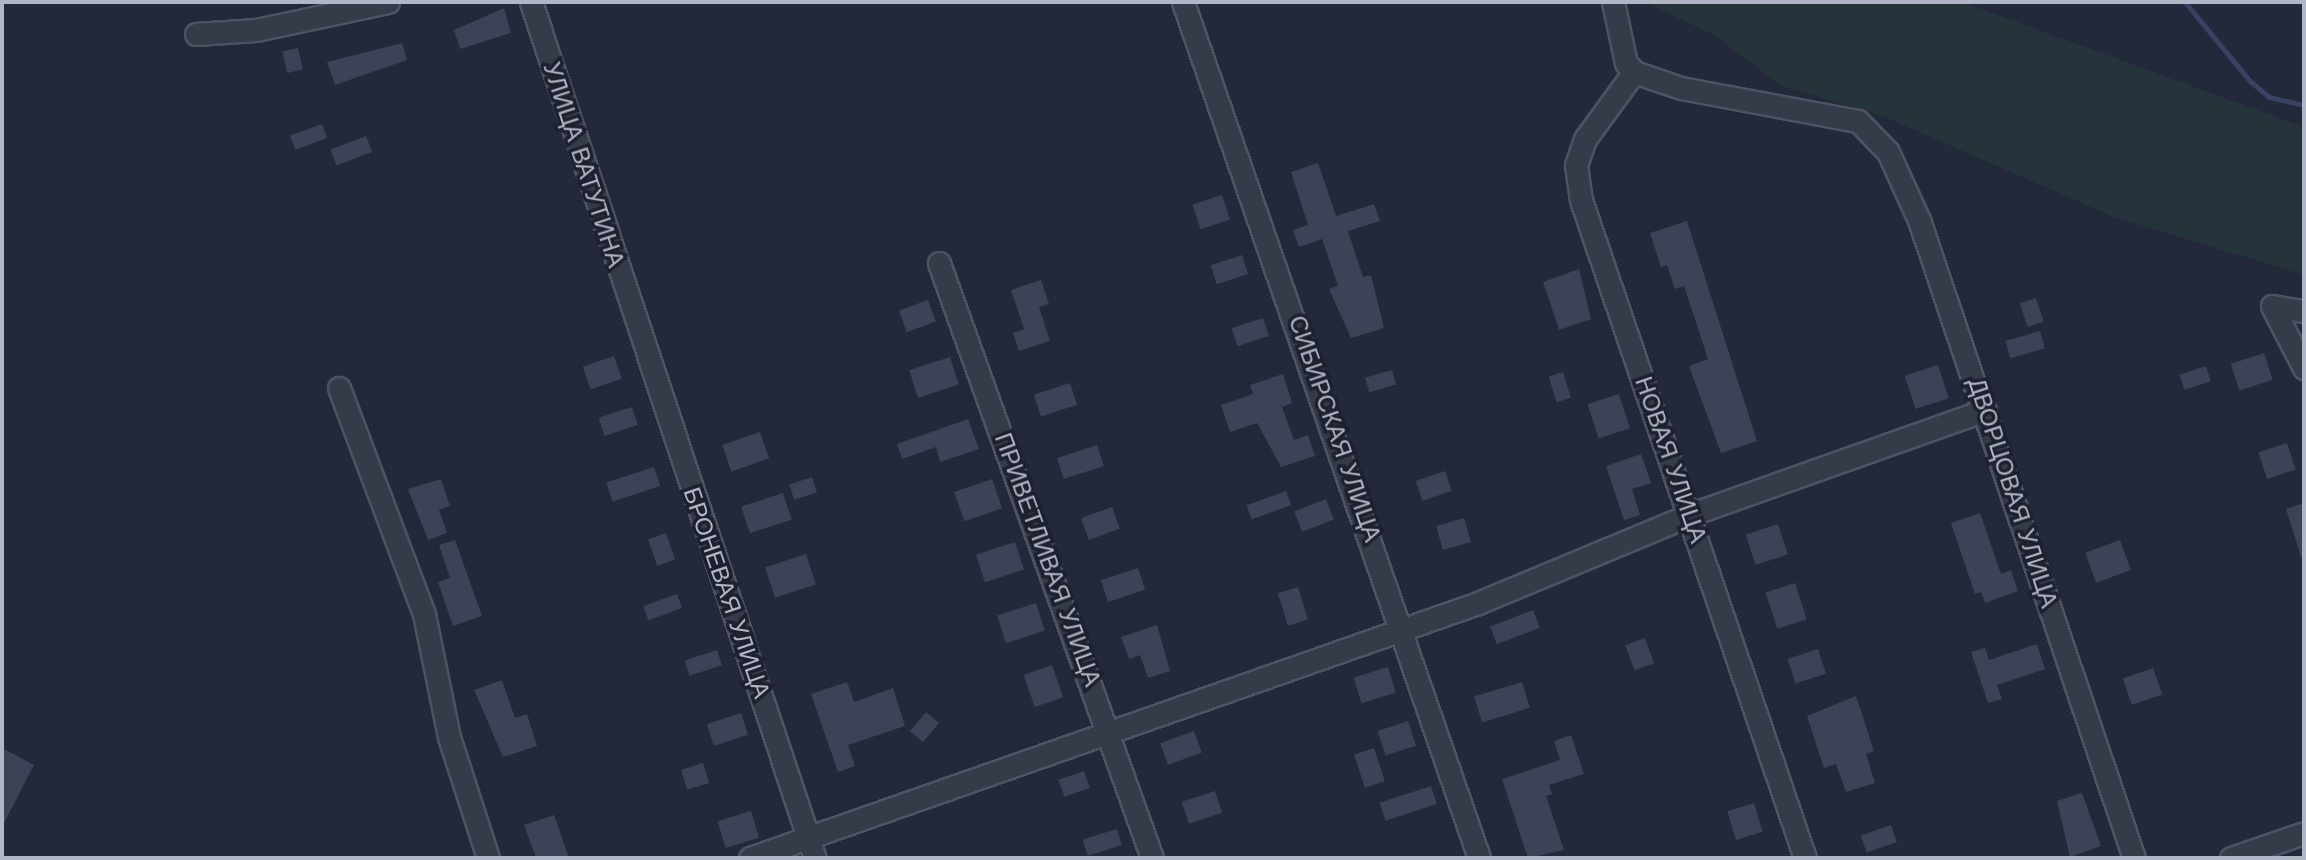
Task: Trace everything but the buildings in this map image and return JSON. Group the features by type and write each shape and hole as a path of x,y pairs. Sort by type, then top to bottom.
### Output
{"street":[{"path":"196,34 256,30 388,2"},
{"name":"УЛИЦА ВАТУТИНА","path":"531,2 636,328"},
{"name":"СИБИРСКАЯ УЛИЦА","path":"1183,2 1403,625 1479,858"},
{"path":"1613,2 1626,64 1633,72"},
{"name":"ДВОРЦОВАЯ УЛИЦА","path":"1633,72 1681,88 1829,112 1875,134 1919,220 2134,858"},
{"name":"НОВАЯ УЛИЦА","path":"1633,72 1585,139 1576,165 1581,200 1805,858"},
{"name":"ПРИВЕТЛИВАЯ УЛИЦА","path":"939,263 1152,858"},
{"path":"2304,311 2272,306 2304,368"},
{"name":"БРОНЕВАЯ УЛИЦА","path":"636,328 811,848"},
{"path":"339,388 424,614 449,737 488,858"},
{"path":"750,858 811,848 1108,730 1403,625 1478,603 1689,515 1984,410"},
{"path":"2231,858 2304,833"}],"shaded area":[{"path":"1645,2 1962,2 2304,127 2304,275 2114,217 1885,117 1782,86 1714,35"}],"waterway":[{"path":"2185,2 2250,81 2269,97 2304,105"}]}
